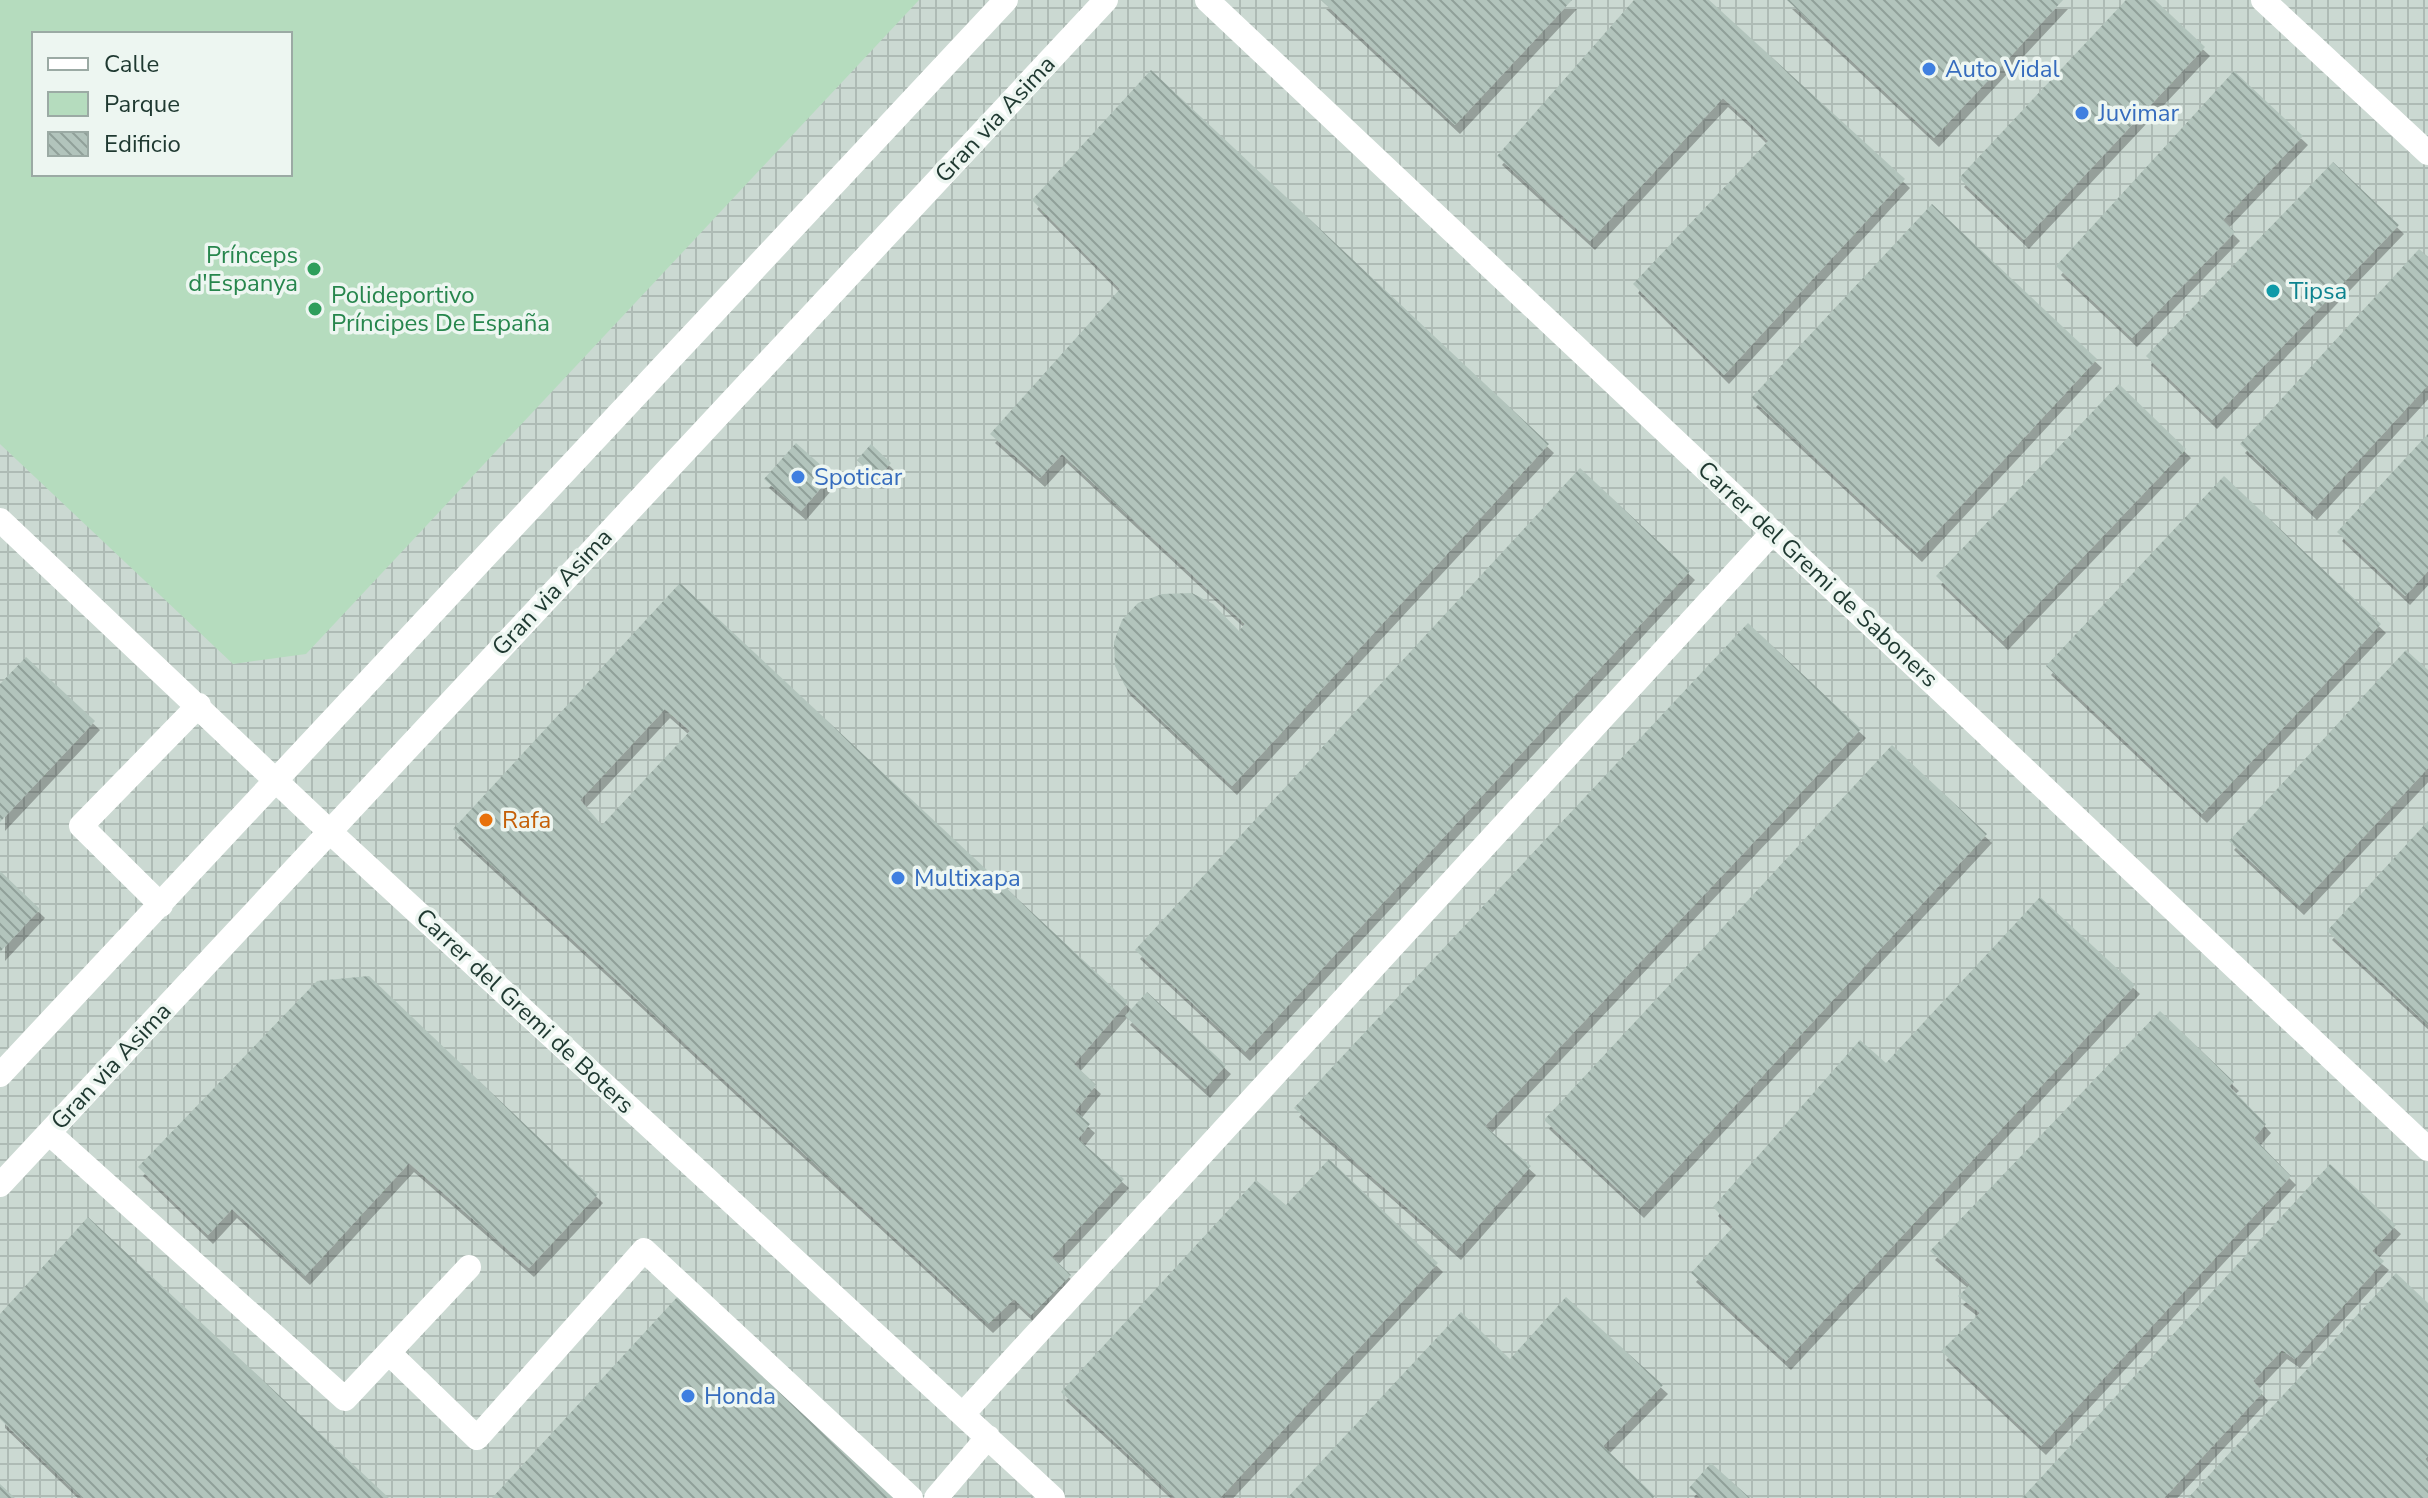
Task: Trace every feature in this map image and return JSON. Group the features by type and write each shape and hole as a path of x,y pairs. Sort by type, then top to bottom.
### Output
{"street":[{"path":"0,1075 279,781 1006,0"},
{"name":"Gran via Asima","path":"0,1185 1106,0"},
{"name":"Carrer del Gremi de Saboners","path":"1207,0 2428,1149"},
{"path":"2263,0 2428,153"},
{"name":"Carrer del Gremi de Boters","path":"0,520 329,831 1053,1498"},
{"path":"963,1414 1773,532"},
{"path":"161,905 81,826 199,705"},
{"path":"49,1133 345,1399 469,1267"},
{"path":"389,1353 477,1438 644,1250 911,1498"},
{"path":"936,1498 988,1437"}],"shaded area":[{"path":"0,0 2428,0 2428,1498 0,1498"}],"green space":[{"name":"Prínceps d'Espanya","path":"0,0 919,0 306,654 233,664 0,444"}],"building":[{"path":"1321,0 1572,0 1455,125"},
{"path":"1634,0 1709,0 1905,179 1724,375 1633,284 1768,141 1745,118 1723,98 1590,241 1497,156"},
{"name":"Auto Vidal","path":"1787,0 2063,0 1934,138"},
{"name":"Juvimar","path":"2126,0 2155,0 2205,47 2024,240 1959,178"},
{"path":"1151,70 1549,444 1232,786 1125,686 1115,666 1114,642 1122,620 1138,603 1162,594 1192,593 1213,604 1239,631 1245,624 1062,454 1040,478 990,434 1120,289 1032,200"},
{"path":"2234,71 2303,136 2223,220 2235,232 2132,338 2056,266"},
{"name":"Tipsa","path":"2333,162 2399,225 2212,420 2146,356"},
{"path":"1932,204 2097,359 1917,553 1751,398"},
{"path":"2419,249 2428,257 2428,385 2312,511 2240,444"},
{"path":"2119,384 2186,449 2003,641 1936,576"},
{"path":"2428,434 2428,571 2405,596 2337,532"},
{"name":"Spoticar","path":"796,443 832,475 801,511 764,479"},
{"path":"871,444 891,463 877,479 857,460"},
{"path":"1580,468 1690,571 1245,1052 1135,950"},
{"path":"2224,476 2381,624 2202,814 2046,666"},
{"path":"680,583 1128,1002 1074,1064 1096,1085 1075,1111 1090,1124 1078,1139 1124,1179 1052,1257 1071,1275 1031,1315 1014,1299 988,1324 453,829","holes":["665,709 690,731 602,825 580,800"]},
{"path":"1748,623 1861,729 1485,1126 1531,1166 1456,1251 1294,1108"},
{"path":"2406,650 2428,670 2428,768 2299,906 2229,841"},
{"path":"26,657 95,721 0,822 0,684"},
{"path":"1892,745 1987,834 1639,1209 1544,1120"},
{"path":"2428,821 2428,1025 2327,931"},
{"path":"0,871 40,909 0,952"},
{"path":"2040,897 2135,985 1786,1361 1691,1273 1733,1227 1713,1207 1860,1040 1886,1063"},
{"path":"369,976 598,1194 529,1268 409,1163 305,1276 232,1209 208,1235 138,1167 317,981"},
{"path":"1147,992 1226,1065 1205,1089 1125,1016"},
{"path":"2160,1011 2234,1082 2229,1086 2266,1124 2254,1138 2291,1176 2041,1446 1941,1351 1980,1313 1958,1296 1970,1285 1930,1251"},
{"path":"1329,1159 1438,1263 1220,1498 1175,1498 1061,1392 1256,1180 1286,1205"},
{"path":"2330,1164 2396,1225 2372,1251 2384,1261 2295,1359 2282,1350 2253,1381 2263,1392 2164,1498 2022,1498"},
{"path":"88,1217 389,1498 82,1498 0,1419 0,1314"},
{"path":"2396,1273 2428,1303 2428,1456 2425,1459 2428,1463 2428,1498 2188,1498"},
{"name":"Honda","path":"680,1294 900,1498 492,1498"},
{"path":"1566,1297 1663,1385 1603,1446 1655,1496 1653,1498 1287,1498 1461,1312 1510,1359"},
{"path":"1711,1463 1750,1498 1701,1498 1689,1488"},
{"path":"0,1484 15,1498 0,1498"}],"place":[{"name":"Auto Vidal","path":"1929,69"},
{"name":"Juvimar","path":"2082,113"},
{"name":"Prínceps d'Espanya","path":"314,269"},
{"name":"Tipsa","path":"2273,291"},
{"name":"Polideportivo Príncipes De España","path":"315,309"},
{"name":"Spoticar","path":"798,477"},
{"name":"Rafa","path":"486,820"},
{"name":"Multixapa","path":"898,878"},
{"name":"Honda","path":"688,1396"}]}
